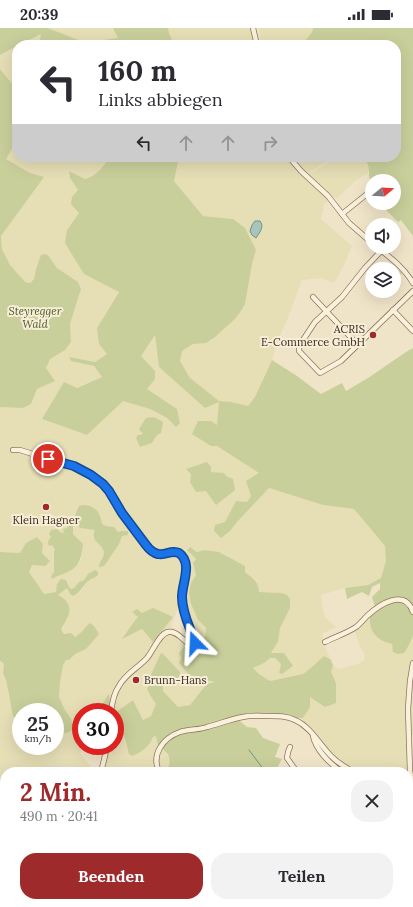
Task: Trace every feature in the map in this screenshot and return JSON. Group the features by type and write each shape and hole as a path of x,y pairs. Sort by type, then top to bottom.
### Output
{"street":[{"path":"253,28 256,40"},
{"path":"293,162 328,196 342,214 365,237"},
{"path":"342,214 365,196"},
{"path":"376,254 342,297 315,322 299,346 299,351 320,373 340,362 413,291"},
{"path":"386,254 399,265 413,283"},
{"path":"313,297 357,344"},
{"path":"393,310 413,331"},
{"path":"13,450 20,450 74,466 98,479 106,487 122,513 150,549 160,555 172,551 176,552 186,563 182,601 187,622 195,639 195,643 192,645 189,644 174,632 165,633 143,663 123,679 115,692 112,703"},
{"path":"325,642 356,627 377,608 388,602 400,600 404,601 408,603 413,612"},
{"path":"410,767 411,736 408,696 413,664"},
{"path":"157,767 157,751 160,746 171,736 181,732 201,729 243,717 279,716 288,717 305,726 331,756 346,767"},
{"path":"313,734 315,742 323,754 336,767"},
{"path":"290,747 287,758 293,767"},
{"path":"102,767 105,755"}],"shaded area":[{"path":"48,28 113,28 119,38 103,40 78,40"},
{"path":"168,28 252,28 254,40 172,40"},
{"path":"259,28 313,28 306,40 260,40"},
{"path":"41,33 50,40 28,40"},
{"path":"12,49 12,84 0,69 0,55"},
{"path":"12,148 12,162 107,162 102,170 91,177 84,179 69,171 70,178 78,190 79,213 67,230 84,274 119,291 97,328 108,353 95,362 69,357 71,361 94,366 102,377 76,388 42,419 87,435 123,400 150,409 167,418 176,427 177,409 147,389 155,379 141,356 155,334 159,367 205,407 218,401 190,378 180,361 182,351 193,344 206,343 215,337 235,319 241,311 245,304 256,250 233,219 203,216 174,181 178,162 294,162 329,200 324,204 321,219 352,246 334,283 321,278 302,280 277,343 272,360 255,397 248,406 231,402 217,446 260,473 247,502 236,501 225,523 230,531 269,488 323,505 354,509 385,546 386,561 381,578 368,585 345,588 321,595 324,616 336,627 322,634 324,644 333,665 341,669 358,664 364,660 365,654 361,649 354,629 368,617 370,618 371,629 385,642 392,644 392,647 409,645 413,636 413,659 409,681 408,767 348,767 332,755 306,724 298,719 303,718 310,697 336,683 331,672 332,666 312,667 303,674 270,681 259,674 253,668 264,663 270,658 275,658 281,664 279,673 293,666 271,654 278,642 280,628 284,619 281,593 258,592 257,582 226,555 204,550 197,552 190,547 187,550 196,559 193,564 196,575 191,583 198,620 206,628 205,637 198,645 188,646 200,678 216,682 190,705 178,707 163,691 163,683 171,681 152,679 147,689 156,704 151,716 143,720 133,700 124,706 124,703 109,703 109,693 103,703 72,703 72,755 82,755 91,767 0,767 0,661 4,664 3,673 12,707 12,755 64,755 64,727 71,719 64,708 64,703 62,703 59,697 63,664 66,660 70,660 74,654 86,649 98,634 85,627 81,634 75,637 65,634 61,629 68,618 58,595 67,588 73,596 78,594 88,581 94,578 88,574 84,580 79,582 74,588 71,589 69,587 56,592 44,594 28,572 32,565 45,566 42,553 43,544 37,537 26,543 20,553 0,552 0,407 23,408 31,404 37,389 55,381 46,368 50,359 71,342 70,324 81,289 78,282 57,268 48,255 36,269 34,279 30,283 25,282 10,265 2,249 1,236 44,177 30,173 5,159","holes":["143,434 157,435 152,443 138,435","211,472 224,473 226,476 190,482 191,474","101,518 101,524 114,527 118,532 128,531 122,536 119,544 99,562 104,555 104,551 95,530 80,528 76,522 73,524 73,534 81,559 77,566 69,572 55,577 51,576 54,572 55,550 48,540 60,532 65,534 70,520 72,522 74,520","181,601 188,631 193,643 189,643 171,626","132,612 142,613 153,641 142,629 123,638 134,620 138,617"]},
{"path":"299,162 326,162 309,173"},
{"path":"329,162 367,162 369,170 368,173 358,179 337,198 309,174"},
{"path":"413,667 413,735 411,735 409,696"},
{"path":"124,736 152,740 153,737 156,736 170,760 169,767 101,767 105,755 124,755"}],"green space":[{"path":"0,28 48,28 78,40 40,40 41,34 29,40 12,40 12,49 0,55"},
{"path":"113,28 168,28 172,40 103,40 118,38"},
{"path":"313,28 413,28 413,236 401,218 394,218 386,210 401,210 401,174 370,174 367,162 401,162 401,40 306,40"},
{"name":"Steyregger Wald","path":"0,69 12,84 12,149 6,159 30,173 44,177 1,236 2,249 10,265 25,282 30,283 34,279 41,255 45,254 48,255 57,268 78,282 81,289 70,324 71,342 65,350 50,359 46,368 55,381 37,389 31,404 23,408 0,407"},
{"path":"106,162 178,162 174,181 203,216 233,219 245,228 256,250 245,304 241,311 235,319 215,337 206,343 193,344 182,351 180,361 190,378 219,401 248,406 255,397 272,360 321,394 342,383 346,391 413,348 413,636 404,653 398,654 393,652 392,644 379,639 372,631 370,618 368,617 376,610 372,597 380,589 380,583 372,587 369,596 362,592 347,599 345,588 368,585 381,578 386,561 385,546 354,509 323,505 269,488 230,531 221,538 214,531 215,525 225,522 236,501 247,502 251,496 246,481 259,473 217,446 211,446 192,434 198,421 211,421 217,425 219,402 205,408 159,367 155,335 141,356 155,371 155,379 147,389 177,409 180,423 176,427 167,418 150,409 123,401 87,435 42,419 64,382 77,388 102,377 94,366 71,361 69,357 95,362 107,354 99,344 97,328 119,292 84,274 65,243 67,230 79,213 71,204 72,197 78,190 70,178 69,171 85,179 93,176"},
{"path":"154,417 163,422 161,433 157,435 152,443 140,447 136,438 138,435 143,434 139,429 146,418"},
{"path":"207,462 211,467 211,472 224,473 226,476 233,479 235,490 216,505 206,491 196,492 190,482 191,474 186,469"},
{"path":"83,505 97,510 102,524 114,527 118,532 128,531 128,535 122,536 119,544 104,566 99,567 104,552 95,540 95,530 80,528 75,522 73,524 73,534 83,544 79,562 71,571 52,579 51,576 54,572 55,550 52,545 48,545 48,541 51,537 49,534 51,530 57,529 64,533 63,529 67,528 70,520 72,522 74,520 79,506"},
{"path":"37,537 43,544 42,553 50,561 45,566 32,565 29,572 44,594 56,592 57,584 61,579 66,580 71,589 74,588 79,582 84,580 88,574 95,570 98,572 98,575 87,582 75,595 73,596 70,594 67,588 58,595 65,600 69,608 65,623 61,629 64,634 71,633 75,637 90,623 99,634 86,649 75,654 69,660 66,660 63,665 59,697 62,703 12,703 12,711 6,680 3,673 4,664 0,661 0,552 20,553 26,543"},
{"path":"190,547 197,552 204,550 219,552 245,566 245,572 256,582 259,592 281,593 287,595 290,599 290,608 280,628 278,642 271,653 284,653 293,666 282,674 279,673 281,664 275,658 270,658 264,663 253,668 259,674 270,681 303,674 324,656 331,660 333,666 331,672 336,683 336,703 325,707 310,697 310,707 303,718 283,715 236,718 247,727 256,728 263,738 280,744 275,757 282,759 278,767 168,767 170,760 169,757 165,751 158,746 156,736 153,737 145,749 139,753 132,756 129,754 124,736 124,706 133,700 143,720 151,716 156,704 147,689 152,680 150,677 161,653 180,672 181,676 163,684 163,691 178,707 190,705 207,684 215,682 190,676 179,663 181,658 179,653 183,648 198,645 205,637 206,628 198,620 191,604 189,593 191,583 196,575 193,563 196,559 187,550"},
{"path":"153,608 173,617 153,642 142,629 122,639 138,617 132,612 137,609 142,613"},
{"path":"109,693 110,703 103,703"},
{"path":"64,708 72,722 72,730 65,733"}],"water":[{"path":"255,221 260,221 262,225 256,238 250,231"}],"waterway":[{"path":"249,750 262,767"}],"place":[{"name":"ACRIS E-Commerce GmbH","path":"373,335"},
{"name":"Klein Hagner","path":"46,507"},
{"name":"Brunn-Hans","path":"136,680"}],"route":[{"path":"48,459 74,466 98,479 106,487 122,513 150,549 160,555 172,551 176,552 183,558 186,563 186,574 182,601 187,622 196,641 195,643"}]}
